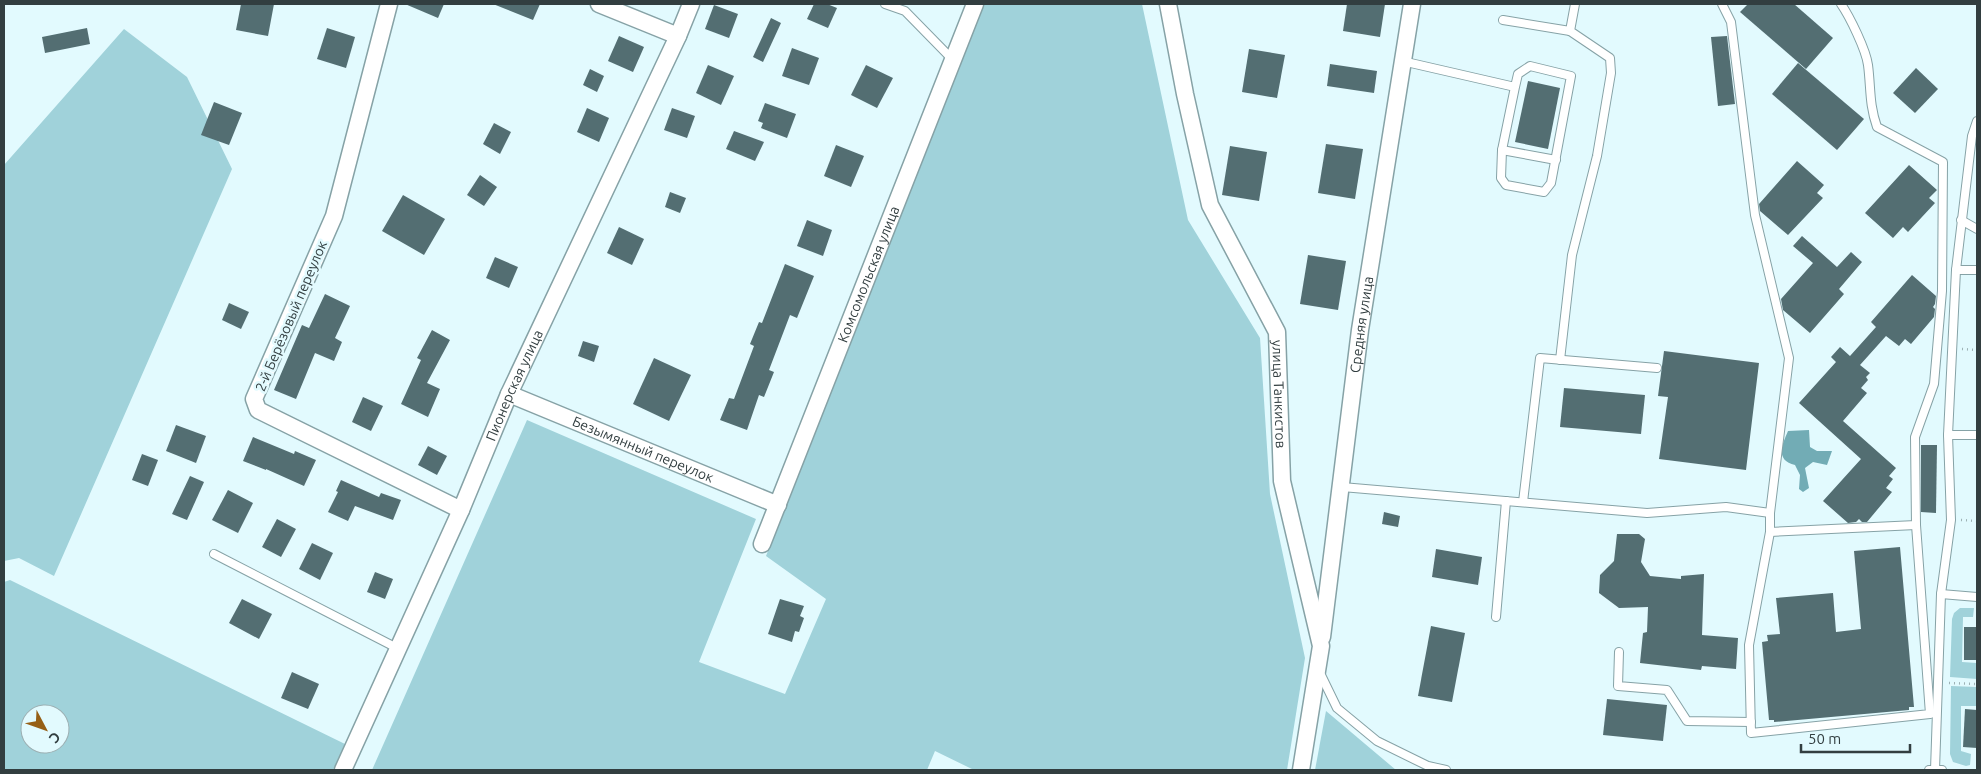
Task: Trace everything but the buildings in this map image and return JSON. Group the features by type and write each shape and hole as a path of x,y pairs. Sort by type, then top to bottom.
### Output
{"street":[{"name":"2-й Берёзовый переулок","path":"390,4 334,216 254,399 258,410 460,510"},
{"path":"598,4 678,36"},
{"name":"Пионерская улица","path":"343,770 460,510 508,394 678,36 691,4"},
{"name":"Комсомольская улица","path":"762,544 975,4"},
{"name":"улица Танкистов","path":"1168,4 1185,94 1210,205 1277,332 1282,481 1321,646 1301,770"},
{"name":"Средняя улица","path":"1321,646 1360,330 1412,4"},
{"name":"Безымянный переулок","path":"508,394 778,505"}],"lane":[{"path":"885,4 905,11 953,60"},
{"path":"1570,31 1575,4"},
{"path":"1722,4 1731,22 1756,215 1789,358 1770,513 1770,532 1749,645 1751,732 1930,714 1916,525 1915,437 1934,384 1942,290 1943,162 1877,127 1871,110 1868,62 1848,14 1841,4"},
{"path":"1503,20 1570,31 1610,58 1611,73 1597,156 1572,255 1560,360"},
{"path":"1402,61 1515,87"},
{"path":"1530,66 1571,76 1551,183 1544,192 1506,185 1501,178 1502,150 1515,87 1518,74 1530,66"},
{"path":"1935,770 1941,594 1950,520 1948,435 1956,270 1972,136 1977,121"},
{"path":"1502,150 1556,160"},
{"path":"1961,220 1977,229"},
{"path":"1956,270 1977,270"},
{"path":"1523,502 1540,358 1657,368"},
{"path":"1948,435 1977,435"},
{"path":"1342,487 1647,513 1726,507 1770,513"},
{"path":"1496,617 1506,501"},
{"path":"1770,532 1916,525"},
{"path":"214,554 397,648"},
{"path":"1941,594 1977,597"},
{"path":"1618,652 1618,686 1667,690 1687,721 1751,722"},
{"path":"1318,669 1336,708 1377,741 1428,766 1446,770"},
{"path":"1929,770 1942,770"}],"path":[{"path":"1953,349 1977,350"},
{"path":"1950,520 1977,521"},
{"path":"1937,683 1977,684"}],"shaded area":[{"path":"981,4 1142,4 1188,220 1260,338 1270,494 1305,658 1287,770 974,770 935,751 927,770 372,770 527,420 756,519 699,662 785,694 826,599 766,556"},
{"path":"124,29 187,77 232,169 54,576 19,558 4,561 4,165"},
{"path":"1809,430 1810,447 1817,451 1832,451 1827,465 1813,462 1805,468 1809,488 1803,492 1799,489 1800,475 1795,465 1789,463 1782,456 1782,447 1788,431"},
{"path":"10,580 345,744 333,770 4,770 4,582"},
{"path":"1960,608 1974,608 1973,617 1963,617 1962,662 1977,663 1977,679 1950,677 1952,619 1954,613"},
{"path":"1951,686 1977,687 1977,706 1961,706 1961,751 1971,754 1970,765 1966,766 1953,762 1950,754"},
{"path":"1326,711 1396,770 1315,770"}]}
